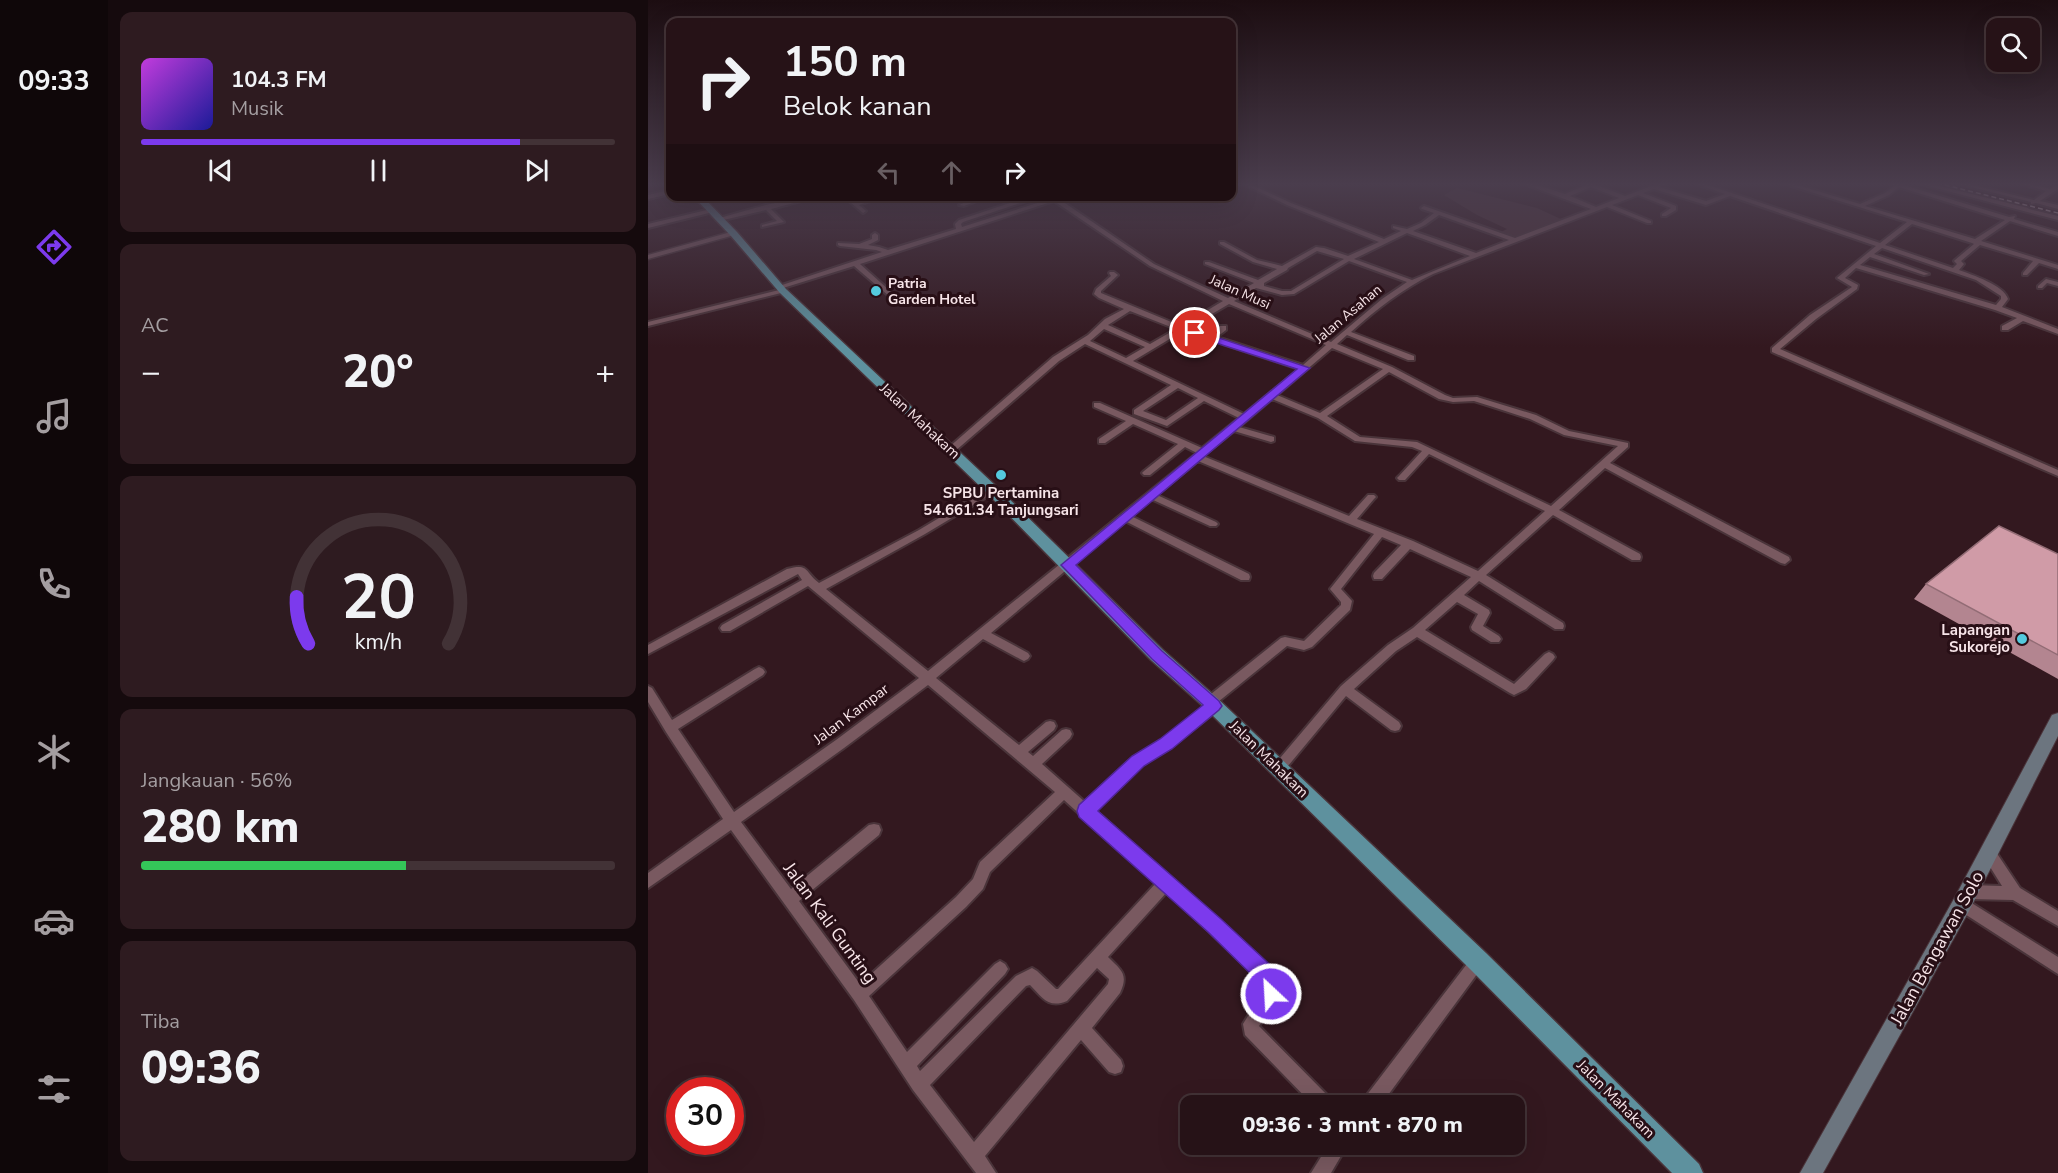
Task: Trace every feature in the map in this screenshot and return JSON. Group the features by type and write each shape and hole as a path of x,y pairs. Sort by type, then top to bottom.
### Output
{"main road":[{"name":"Jalan Mahakam","path":"737,238 782,289 992,490 1157,655 1212,704 1478,961 1690,1173"},
{"name":"Jalan Bengawan Solo","path":"1811,1173 1989,854 2058,720"}],"street":[{"path":"648,257 720,238"},
{"path":"648,324 782,289 936,238"},
{"name":"Jalan Musi","path":"1112,238 1150,263 1228,301 1333,344 1451,400 1466,399 1493,404 1533,417 1567,434 1622,447 1604,464"},
{"path":"1374,238 1385,242"},
{"path":"1207,263 1282,293 1293,293 1350,258 1394,238"},
{"path":"1426,238 1474,255"},
{"path":"1508,238 1514,240"},
{"name":"Jalan Asahan","path":"1067,565 1384,300 1412,282 1520,238"},
{"path":"1857,238 1955,270 2001,291 2005,300 2001,309"},
{"path":"1891,238 1840,278 1856,286 1855,288 1813,317 1775,350 2058,473"},
{"path":"1963,238 2058,267"},
{"path":"1955,270 1961,264 1956,261 1983,238"},
{"path":"840,244 859,246 875,241 889,253"},
{"path":"1222,243 1255,261 1285,269"},
{"path":"1464,252 1476,246"},
{"path":"1127,361 1180,328 1260,285 1319,248 1412,282"},
{"path":"1869,255 1926,274"},
{"path":"1229,272 1255,261"},
{"path":"2025,274 2037,261"},
{"path":"856,264 898,301"},
{"path":"1855,266 2001,309 2058,332"},
{"path":"1112,273 1114,277 1100,286 1099,296 1180,328 1305,368"},
{"path":"2040,287 2046,281 2058,284"},
{"path":"951,450 1056,359 1130,308"},
{"path":"2005,328 2023,318"},
{"path":"1103,326 1149,347"},
{"path":"1212,338 1223,328"},
{"path":"1346,332 1411,358"},
{"path":"1084,341 1245,417"},
{"path":"1326,413 1389,369"},
{"path":"1177,385 1137,412 1167,423 1204,397"},
{"path":"1271,396 1326,413 1358,439 1414,444 1428,450 1552,510 1636,557"},
{"path":"1097,405 1183,444 1200,455 1409,543 1479,576 1559,626"},
{"path":"1102,441 1131,422"},
{"path":"1233,428 1271,439"},
{"path":"1147,473 1183,444"},
{"path":"1402,478 1428,450"},
{"path":"1279,768 1345,690 1392,648 1417,631 1604,464 1785,560"},
{"path":"726,628 922,531 992,490"},
{"path":"1150,495 1213,524"},
{"path":"1352,519 1371,497"},
{"path":"1124,517 1245,577"},
{"path":"1085,811 1138,761 1166,744 1285,641 1304,646 1308,644 1346,607 1347,601 1335,589 1381,532"},
{"path":"1378,576 1409,543"},
{"name":"Jalan Kampar","path":"648,881 733,822 928,678 1067,565"},
{"path":"648,650 796,569 800,570 814,585 1019,752 1270,979 1273,984 1271,994 1251,1024 1251,1029 1315,1095"},
{"path":"1456,596 1485,613 1476,627 1495,639"},
{"path":"1417,631 1514,690 1522,686 1550,657"},
{"path":"983,634 1024,656"},
{"path":"670,728 759,672"},
{"path":"1345,690 1395,726"},
{"name":"Jalan Kali Gunting","path":"648,691 733,822 859,995 919,1084 987,1173"},
{"path":"1019,752 1050,726"},
{"path":"1032,764 1066,734"},
{"path":"859,995 961,902 978,884 985,867 1064,792"},
{"path":"789,900 874,830"},
{"path":"1989,854 2015,892 2058,919"},
{"path":"919,1084 1021,981 1032,976 1053,997 1062,996 1166,883"},
{"path":"1965,898 2015,892"},
{"path":"1965,898 2058,966"},
{"path":"975,1155 1115,988 1117,976 1097,957"},
{"path":"1378,1095 1478,961"},
{"path":"906,1065 1000,969"},
{"path":"1081,1028 1115,1066"},
{"path":"1320,1173 1332,1155"}],"building":[{"name":"Lapangan Sukorejo","path":"1999,526 2058,554 2058,655 1926,584"}],"place":[{"name":"Patria Garden Hotel","path":"876,291"},
{"name":"SPBU Pertamina 54.661.34 Tanjungsari","path":"1001,475"},
{"name":"Lapangan Sukorejo","path":"2022,639"}],"route":[{"path":"1195,333 1305,368 1067,565 1157,655 1214,706 1166,744 1138,761 1085,811 1270,979 1273,984 1271,994"}]}
